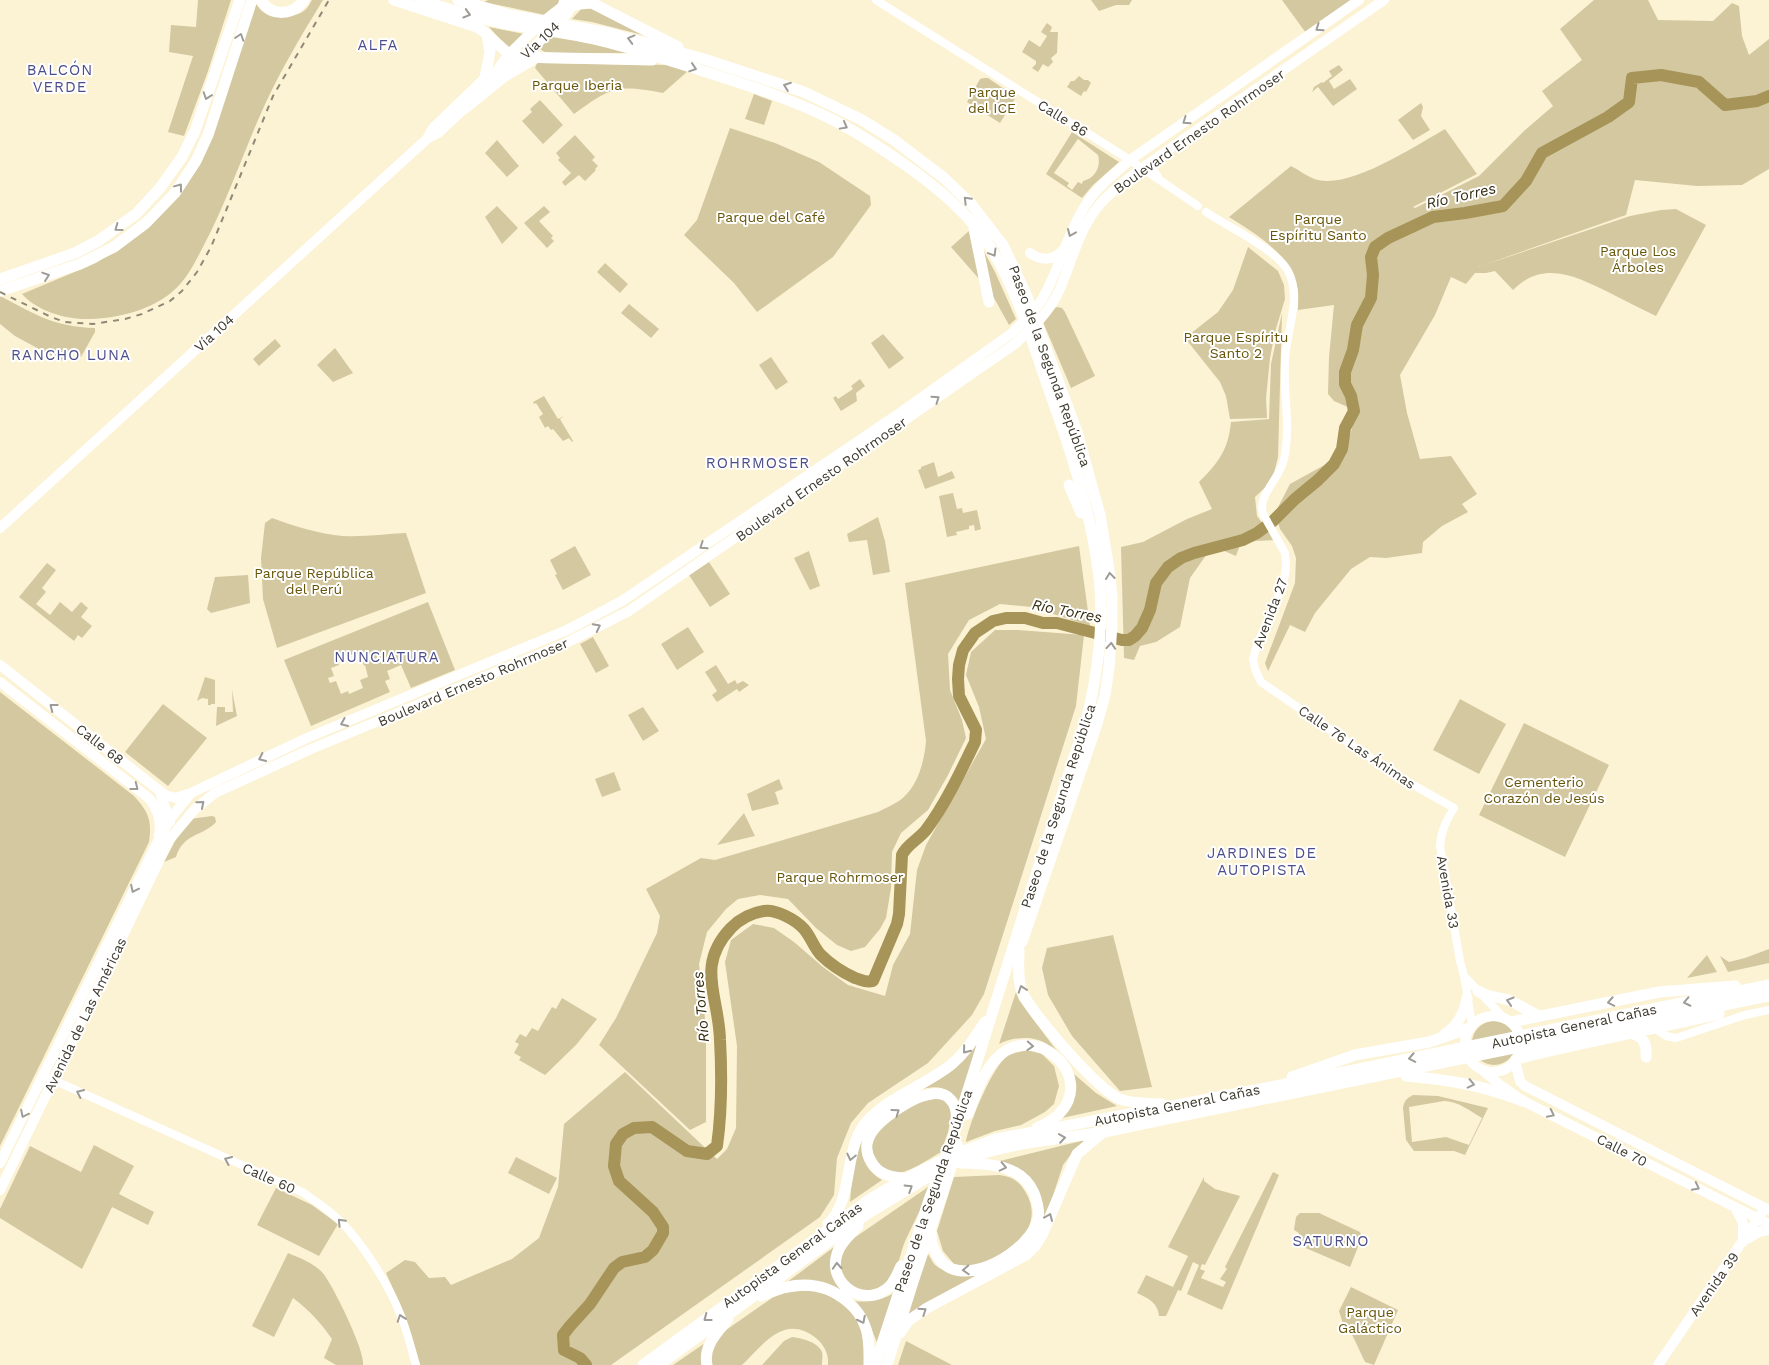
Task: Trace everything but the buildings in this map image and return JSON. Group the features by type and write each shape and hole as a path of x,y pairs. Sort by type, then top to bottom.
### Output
{"highway":[{"path":"0,279 76,253 98,241 130,219 160,188 182,157 195,130 240,0"},
{"path":"0,291 80,264 102,253 146,223 175,193 196,161 208,135 252,0"},
{"path":"261,0 269,9 284,13 294,10 304,0"},
{"path":"394,0 477,27 510,55 522,57 538,55 670,61"},
{"name":"Paseo de la Segunda República","path":"420,0 490,20 588,38 670,61 770,93 828,118 858,134 912,169 937,188 972,223 991,249 1016,298 1066,437 1088,517 1099,576 1100,626 1098,666 1087,717 993,1010 953,1145 944,1188 887,1365"},
{"name":"Paseo de la Segunda República","path":"458,0 510,15 609,33 704,59 804,92 862,120 894,140 944,178 972,205 1004,245 1026,294 1077,432 1100,515 1110,576 1112,625 1110,668 1105,695 1096,727 1019,950 968,1114 930,1197 875,1365"},
{"path":"603,0 607,7 618,17"},
{"path":"568,5 592,3 704,59"},
{"path":"485,78 490,52 487,34"},
{"path":"464,109 505,76 538,55"},
{"path":"972,223 989,302"},
{"path":"1068,485 1075,497 1094,553"},
{"path":"1019,950 1020,982 1026,999 1042,1021 1092,1079 1104,1090 1119,1099 1176,1106"},
{"path":"1507,1020 1539,1016 1659,992 1769,984"},
{"name":"Autopista General Cañas","path":"1652,1020 1769,984"},
{"path":"1478,992 1509,1000 1539,1016"},
{"name":"Autopista General Cañas","path":"659,1365 867,1214 954,1163 994,1150 1027,1143 1104,1132 1254,1096 1351,1076 1652,1020 1769,996"},
{"path":"1440,1038 1451,1031 1459,1021 1467,998"},
{"path":"1516,1060 1562,1047 1631,1034 1652,1020 1769,1002"},
{"path":"811,1240 833,1219 841,1206 851,1153 864,1125 883,1108 951,1065 965,1052 993,1010"},
{"path":"1552,1013 1545,1030 1550,1042 1562,1047"},
{"path":"1254,1096 1355,1055 1429,1042 1471,1027"},
{"path":"1631,1034 1644,1041 1647,1046 1646,1057"},
{"path":"1429,1042 1437,1056 1432,1070"},
{"path":"968,1114 986,1072 995,1060 1006,1050 1020,1045 1040,1046 1052,1053 1063,1064 1068,1073 1071,1087 1067,1102 1061,1112 1032,1131"},
{"path":"1254,1096 1406,1076 1432,1070 1477,1066"},
{"path":"1406,1076 1462,1082 1523,1101"},
{"path":"903,1178 888,1176 879,1172 867,1152 871,1133 896,1111 923,1095 931,1093 944,1094 952,1100 955,1108 953,1145"},
{"name":"Autopista General Cañas","path":"643,1365 811,1240 869,1200 903,1178 967,1149 1032,1131 1087,1123 1176,1106 1254,1096"},
{"path":"887,1365 900,1334 908,1322 927,1308 1026,1255 1035,1246 1042,1235 1077,1154 1104,1132"},
{"path":"931,1224 931,1242 938,1257 952,1270 968,1272 981,1269 1017,1249 1026,1241 1038,1218 1039,1207 1035,1194 1030,1184 1020,1174 1010,1169 990,1164 954,1163"},
{"path":"867,1214 842,1244 837,1254 836,1267 841,1283 849,1290 866,1296 882,1292 896,1277 930,1197"},
{"path":"707,1365 708,1347 740,1306 770,1291 789,1286 816,1285 828,1288 842,1296 856,1309 866,1327 869,1365"}],"main road":[{"name":"Boulevard Ernesto Rohrmoser","path":"170,819 191,792 307,738 566,630 622,601 1015,337 1035,310 1050,282 1075,223 1088,200 1101,185 1130,160 1358,0"},
{"name":"Boulevard Ernesto Rohrmoser","path":"169,840 195,809 216,793 311,749 564,644 629,611 1041,319 1059,292 1084,230 1096,209 1109,194 1142,168 1384,0"},
{"name":"Vía 104","path":"0,528 428,138 438,133 487,87 497,70 510,55 534,32 568,5"},
{"name":"Vía 104","path":"538,55 546,36 568,5"},
{"name":"Vía 104","path":"428,138 433,128 485,78 522,57"},
{"path":"1153,161 1151,168 1157,177"},
{"path":"1030,253 1045,259 1056,256 1064,249"},
{"path":"1041,319 1053,288 1050,282"},
{"name":"Calle 68","path":"0,666 160,792"},
{"name":"Calle 68","path":"0,682 150,799 156,806 160,817 160,829 156,845"},
{"path":"160,792 176,798 191,792"},
{"path":"160,792 170,819 169,840"},
{"name":"Avenida de Las Américas","path":"0,1163 170,819"},
{"name":"Avenida de Las Américas","path":"0,1190 169,840"},
{"path":"1495,1016 1507,1020 1520,1036 1520,1052 1516,1060 1508,1068 1499,1071 1490,1072 1477,1066 1467,1053 1465,1046 1465,1040 1471,1027 1479,1020 1487,1017 1495,1016"},
{"name":"Calle 70","path":"1516,1060 1520,1082 1525,1086 1768,1207"},
{"name":"Calle 70","path":"1477,1066 1498,1084 1523,1101 1769,1224"},
{"path":"1735,1207 1743,1224 1743,1241 1759,1232 1769,1230"},
{"name":"Avenida 39","path":"1658,1365 1768,1207"}],"street":[{"name":"Calle 86","path":"876,0 1157,177 1198,206"},
{"name":"Avenida 27","path":"1206,212 1267,250 1282,264 1288,272 1294,300 1286,351 1287,444 1280,472 1262,501 1261,507 1284,553 1285,575 1253,659 1261,682"},
{"name":"Calle 76 Las Ánimas","path":"1261,682 1394,774 1454,808"},
{"name":"Avenida 33","path":"1454,808 1445,823 1440,846 1460,961 1466,978 1471,1027"},
{"name":"Avenida 33","path":"1466,978 1507,1020"},
{"path":"1652,1020 1666,1036 1676,1038 1745,1015 1769,1010"},
{"name":"Calle 60","path":"43,1076 304,1193 325,1208 356,1239 386,1285 400,1313 416,1365"}],"green space":[{"path":"198,0 231,0 184,136 168,132 193,56 169,52 171,25 196,27"},
{"path":"312,0 323,0 272,89 212,230 182,282 172,292 154,304 123,315 91,319 54,314 36,306 22,294 96,263 130,241 188,178 255,2 261,11 273,17 278,17 291,16 302,12"},
{"path":"488,0 562,0 545,15 484,2"},
{"path":"1091,0 1132,0 1129,5 1116,5 1099,11"},
{"path":"1282,0 1352,0 1306,33"},
{"path":"1594,0 1648,0 1658,20 1713,21 1732,3 1739,6 1742,36 1749,55 1769,39 1769,169 1742,185 1697,186 1635,180 1626,215 1478,267 1630,216 1676,209 1706,225 1656,316 1585,281 1561,274 1537,275 1513,290 1495,271 1475,273 1466,284 1451,277 1435,315 1400,375 1407,413 1420,459 1451,456 1477,494 1462,504 1468,512 1442,526 1423,542 1422,553 1386,558 1370,557 1351,569 1315,613 1305,632 1290,625 1268,671 1265,663 1295,583 1296,558 1292,546 1280,529 1275,513 1290,484 1328,463 1346,450 1354,421 1350,408 1334,401 1328,394 1334,305 1298,310 1297,286 1287,264 1270,245 1229,217 1291,166 1318,180 1332,181 1348,178 1401,155 1445,129 1477,174 1413,207 1415,208 1479,176 1524,131 1553,106 1542,91 1582,60 1560,29"},
{"path":"585,5 658,39 592,22 572,19"},
{"path":"1047,23 1052,27 1050,32 1058,32 1057,53 1051,58 1053,62 1048,67 1043,64 1038,72 1032,68 1036,61 1022,52 1029,40 1040,47 1047,36 1041,32"},
{"path":"489,27 524,34 508,48"},
{"path":"553,35 635,53 546,53 540,49 540,46"},
{"name":"Parque Iberia","path":"537,63 668,65 688,71 663,93 635,89 615,90 597,98 574,114 535,68"},
{"path":"1339,65 1343,70 1329,81 1334,89 1350,79 1357,89 1333,106 1318,87 1312,92 1314,87 1332,76 1329,71"},
{"path":"1079,76 1091,83 1086,92 1084,91 1081,96 1067,87 1071,81 1074,81"},
{"name":"Parque del ICE","path":"988,78 1016,97 1000,123 967,102 980,79"},
{"path":"754,94 772,101 764,125 745,119"},
{"path":"540,100 563,125 543,144 522,121 532,112 530,109"},
{"path":"1421,103 1423,107 1421,116 1430,130 1413,140 1398,120"},
{"name":"Parque del Café","path":"730,128 775,143 819,162 870,196 871,205 833,257 757,312 734,283 684,235 697,220"},
{"path":"1072,132 1119,162 1093,185 1082,198 1046,174","holes":["1078,139 1098,155 1099,163 1094,174 1083,181 1082,184 1078,182 1072,190 1067,186 1069,183 1054,173"]},
{"path":"575,135 595,157 592,160 598,166 585,181 579,175 565,186 562,182 571,173 558,160 560,158 556,153"},
{"path":"497,140 519,166 507,177 485,153"},
{"path":"497,206 518,228 502,244 485,217"},
{"path":"544,206 550,212 539,221 553,236 551,238 554,241 547,248 524,223"},
{"path":"969,231 980,280 951,247"},
{"path":"979,242 1016,319 1009,325 989,289"},
{"name":"Parque Espíritu Santo 2","path":"1248,247 1278,271 1284,285 1285,299 1275,332 1270,358 1266,398 1267,418 1230,419 1226,396 1220,382 1185,338 1218,312 1233,290"},
{"path":"605,263 628,284 620,293 597,272"},
{"path":"0,296 45,318 68,325 95,328 95,332 81,357 71,349 61,361 15,336 0,324"},
{"path":"629,304 659,329 651,338 621,313"},
{"path":"1054,308 1062,308 1065,312 1095,376 1071,388 1043,322"},
{"path":"1282,313 1278,457 1272,481 1255,497 1257,516 1275,540 1255,541 1240,545 1236,556 1222,550 1207,554 1190,578 1180,627 1156,642 1140,646 1134,660 1124,658 1121,547 1143,542 1187,519 1212,509 1199,482 1212,469 1225,449 1231,422 1269,419 1271,364"},
{"path":"883,334 904,358 889,369 871,343"},
{"path":"275,339 281,346 259,366 253,359"},
{"path":"335,348 353,373 333,382 317,365"},
{"path":"771,357 788,382 776,390 759,365"},
{"path":"860,379 865,386 856,393 857,401 841,411 833,398 836,396 838,399 853,389 851,386"},
{"path":"544,396 558,419 564,416 560,419 572,442 569,438 563,441 553,429 551,430 548,426 545,428 539,417 543,414 536,403 534,404 533,402"},
{"path":"934,462 938,477 952,471 955,478 925,489 918,470"},
{"path":"953,493 957,509 962,508 963,513 977,510 981,529 975,531 974,525 969,526 969,529 956,532 957,535 947,537 939,496"},
{"path":"878,517 885,541 890,572 873,575 867,540 849,542 847,534"},
{"name":"Parque República del Perú","path":"272,518 307,529 343,536 406,533 426,593 277,648 263,599 261,558 265,523"},
{"path":"575,546 591,575 563,590 550,560"},
{"name":"Parque Rohrmoser","path":"1079,546 1090,626 1032,607 1000,604 969,620 948,654 950,690 962,720 966,738 928,810 901,833 892,852 891,888 886,918 880,929 865,947 851,951 837,945 816,928 788,899 760,895 738,899 726,909 707,932 699,964 706,1028 706,1122 690,1130 599,1045 616,1018 657,933 660,916 646,889 701,858 715,860 878,812 899,801 911,789 919,774 924,758 926,741 905,583"},
{"path":"809,551 820,586 810,590 794,558"},
{"path":"709,562 730,594 710,607 689,575"},
{"path":"47,563 56,570 42,588 46,592 36,604 50,615 60,602 72,612 81,602 88,608 81,617 92,626 82,638 78,635 74,641 19,597"},
{"path":"248,575 250,603 211,613 207,609 215,577"},
{"path":"428,602 455,670 411,688 401,665 387,671 390,679 385,681 390,692 311,726 284,660","holes":["349,653 350,655 357,653 360,661 362,660 365,665 368,677 360,680 363,688 349,694 348,691 341,694 336,681 330,683 328,678 334,676 331,668 339,665 337,660"]},
{"path":"688,627 704,652 677,670 661,644"},
{"path":"995,630 1084,635 1076,706 984,994 972,1015 928,1063 868,1103 851,1123 837,1158 834,1195 820,1217 611,1365 420,1365 405,1315 386,1273 405,1260 415,1262 429,1278 445,1277 451,1285 512,1259 539,1238 558,1187 564,1124 625,1072 717,1159 727,1149 736,1128 737,1046 725,962 731,940 753,924 774,928 848,985 885,996 893,965 910,934 917,870 926,845 986,739 979,707 966,675 971,652"},
{"path":"593,637 609,666 596,673 580,644"},
{"path":"716,665 728,684 735,680 737,684 743,681 749,685 739,692 737,689 717,702 712,695 717,691 705,672"},
{"path":"205,677 215,680 215,704 208,705 208,699 202,698 197,701"},
{"path":"232,690 237,716 216,726 217,707 225,707 225,712 233,712"},
{"path":"0,692 134,796 146,812 150,828 149,842 0,1146"},
{"path":"1460,699 1506,724 1479,774 1433,750"},
{"path":"163,704 207,738 168,786 125,752"},
{"path":"643,707 659,731 643,741 628,715"},
{"name":"Cementerio Corazón de Jesús","path":"1524,723 1609,765 1565,857 1479,815"},
{"path":"614,772 621,790 602,797 595,779"},
{"path":"779,779 783,789 775,792 779,804 752,811 747,794"},
{"path":"744,813 755,836 717,845"},
{"path":"215,817 216,822 211,827 189,839 179,849 176,857 164,862 182,828 190,819"},
{"path":"1113,935 1152,1087 1120,1091 1072,1036 1048,995 1042,968 1047,948"},
{"path":"1769,949 1769,963 1728,972 1720,956 1729,962"},
{"path":"1707,955 1717,972 1687,978"},
{"path":"1016,992 1019,1000 1062,1058 1047,1044 1036,1039 1017,1039 999,1044"},
{"path":"562,998 597,1019 576,1045 545,1075 519,1060 521,1057 514,1053 519,1044 515,1042 520,1034 526,1037 532,1028 538,1031 552,1007 556,1009"},
{"path":"1494,1021 1506,1025 1512,1031 1516,1043 1512,1055 1506,1061 1494,1065 1482,1061 1476,1055 1472,1043 1476,1031 1482,1025"},
{"path":"981,1035 958,1104 951,1094 943,1089 935,1087 922,1089"},
{"path":"1024,1051 1042,1054 1054,1066 1059,1086 1054,1104 1045,1112 1021,1125 995,1131 966,1142 977,1109 996,1070 1009,1055"},
{"path":"1074,1074 1096,1093 1117,1106 1062,1118 1069,1108 1073,1097 1075,1086"},
{"path":"1413,1095 1438,1096 1488,1108 1465,1155 1454,1151 1414,1151 1406,1140 1403,1108 1407,1099","holes":["1449,1101 1464,1107 1482,1118 1469,1145 1446,1137 1412,1142 1409,1107"]},
{"path":"944,1097 952,1112 941,1152 912,1169 893,1174 874,1161 871,1143 878,1129 915,1103"},
{"path":"862,1138 861,1145 865,1162 868,1168 882,1180 850,1202 853,1167"},
{"path":"1089,1139 1075,1149 1063,1165 1044,1223 1035,1242 1012,1256 1041,1215 1018,1173 972,1168"},
{"path":"94,1145 134,1166 119,1194 154,1212 148,1225 112,1207 82,1269 0,1218 0,1209 30,1146 81,1172"},
{"path":"516,1157 557,1178 549,1194 508,1173"},
{"path":"1273,1172 1279,1175 1222,1310 1187,1294 1199,1265 1193,1262 1181,1291 1178,1290 1166,1316 1159,1316 1154,1304 1137,1293 1146,1275 1173,1287 1188,1256 1168,1247 1204,1177 1204,1181 1215,1189 1240,1196 1205,1265 1202,1264 1200,1269 1205,1271 1201,1278 1223,1287 1226,1282 1220,1279 1227,1269 1225,1267"},
{"path":"999,1175 1015,1180 1026,1193 1031,1206 1031,1219 1027,1230 1020,1241 999,1257 974,1266 954,1264 943,1251 937,1231 954,1177"},
{"path":"931,1185 905,1242 895,1271 889,1280 879,1288 868,1291 858,1290 850,1285 843,1277 840,1268 840,1257 844,1245"},
{"path":"276,1188 312,1205 338,1224 319,1256 257,1225"},
{"path":"1300,1213 1319,1213 1360,1232 1362,1237 1350,1267 1294,1243 1299,1233 1294,1230 1296,1217"},
{"path":"838,1244 834,1278 843,1294 786,1283"},
{"path":"928,1246 928,1254 934,1264 959,1276 971,1275 1010,1257 906,1319"},
{"path":"288,1253 315,1266 327,1279 354,1333 363,1358 363,1365 336,1365 324,1358 332,1339 314,1317 293,1298 274,1337 252,1326"},
{"name":"Parque Galáctico","path":"1351,1287 1398,1310 1374,1365 1365,1362 1348,1326 1343,1324 1339,1311"},
{"path":"814,1290 838,1301 857,1320 865,1340 865,1365 828,1365 827,1353 819,1341 804,1331 794,1329 784,1330 766,1341 742,1365 711,1365 711,1348 719,1335 772,1298 785,1292"},
{"path":"896,1292 878,1345 869,1323 853,1301 865,1302 876,1300"},
{"path":"792,1337 817,1346 822,1352 822,1365 762,1365 784,1341"},
{"path":"906,1341 952,1365 898,1365"},
{"path":"705,1343 704,1365 673,1365"}],"waterway":[{"name":"Río Torres","path":"586,1365 580,1358 564,1350 563,1335 590,1304 614,1268 622,1262 645,1257 653,1250 663,1233 663,1227 653,1212 619,1181 614,1166 616,1144 623,1134 634,1128 652,1127 687,1151 707,1154 717,1146 721,1106 721,1067 719,1024 711,969 714,955 720,942 731,928 746,917 764,911 774,912 786,916 800,926 825,959 841,971 855,978 873,981 897,924 902,855 926,830 940,810 975,742 976,730 959,696 958,679 963,650 975,633 993,621 1006,618 1025,618 1043,623 1057,623 1122,640 1129,640 1142,628 1150,610 1156,583 1168,567 1181,558 1194,553 1243,540 1257,533 1318,480 1334,464 1342,449 1345,428 1354,411 1351,396 1345,384 1345,372 1353,350 1357,325 1371,298 1373,275 1371,257 1375,247 1388,238 1433,217 1503,206 1526,181 1542,153 1608,117 1629,102 1632,78 1661,75 1699,82 1725,105 1757,101 1769,96"}],"railway":[{"path":"0,292 65,322 93,324 142,314 170,301 182,291 197,272 211,247 273,96 329,0"}],"district":[{"name":"ALFA","path":"378,45"},
{"name":"BALCÓN VERDE","path":"60,78"},
{"name":"RANCHO LUNA","path":"71,355"},
{"name":"ROHRMOSER","path":"758,463"},
{"name":"NUNCIATURA","path":"387,657"},
{"name":"JARDINES DE AUTOPISTA","path":"1262,862"},
{"name":"SATURNO","path":"1331,1241"}],"park label":[{"name":"Parque Espíritu Santo","path":"1318,227"},
{"name":"Parque Los Árboles","path":"1638,260"}]}
